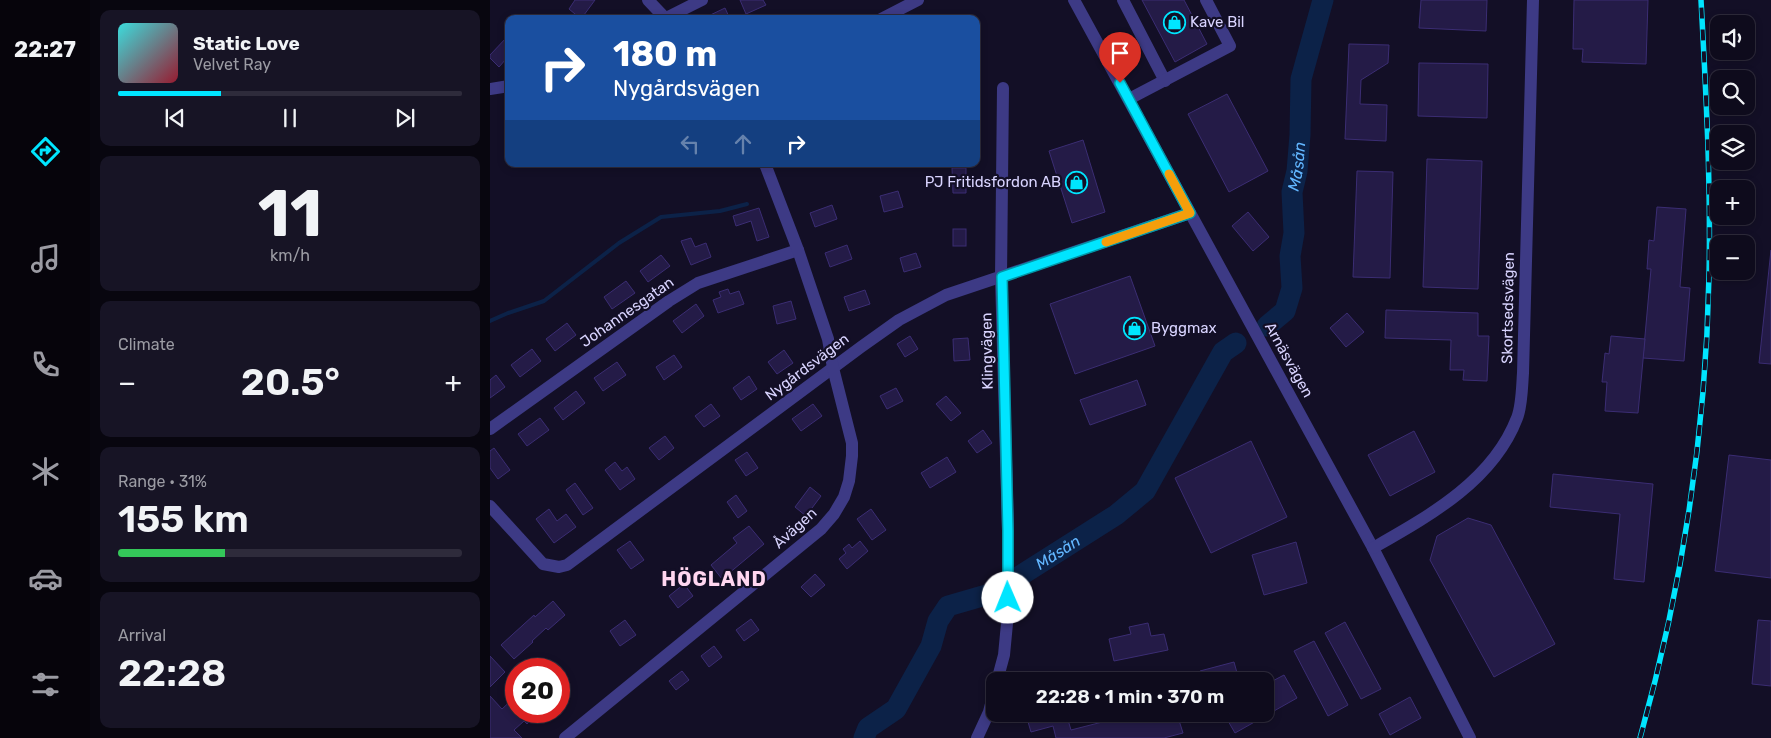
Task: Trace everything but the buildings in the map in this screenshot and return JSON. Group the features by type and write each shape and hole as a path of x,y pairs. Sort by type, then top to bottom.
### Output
{"street":[{"path":"648,0 662,15"},
{"path":"674,15 702,0"},
{"path":"888,15 918,0"},
{"name":"Arnäsvägen","path":"1074,0 1373,548 1470,738"},
{"path":"1123,0 1165,81"},
{"path":"1129,100 1230,46 1206,0"},
{"name":"Skortsedsvägen","path":"1373,548 1428,517 1475,480 1499,453 1518,417 1523,373 1533,0"},
{"path":"490,89 505,87"},
{"name":"Klingvägen","path":"999,672 1004,655 1008,612 1002,277 1002,88"},
{"path":"766,167 798,250 828,339 833,368"},
{"name":"Nygårdsvägen","path":"490,506 543,564 559,567 566,565 899,320 946,295 1190,213"},
{"name":"Johannesgatan","path":"490,429 669,301 698,283 798,250"},
{"name":"Åvägen","path":"565,738 795,551 821,529 834,514 844,497 849,481 852,443 833,368"},
{"path":"977,738 986,718"}],"waterway":[{"name":"Måsån","path":"1267,326 1285,311 1292,288 1290,256 1294,233 1292,192 1297,171 1300,135 1301,79 1323,0"},
{"path":"490,321 544,301 619,243 661,217 720,211 747,204"},
{"name":"Måsån","path":"864,738 868,728 896,709 931,646 938,621 948,606 993,593 1116,515 1145,491 1223,352 1236,343"}],"railway":[{"path":"1640,738 1655,681 1679,567 1697,451 1703,392 1709,276 1709,172 1701,0"}],"slow traffic":[{"path":"1106,242 1190,213 1169,174"}],"place":[{"name":"Kave Bil","path":"1174,22"},
{"name":"PJ Fritidsfordon AB","path":"1077,182"},
{"name":"Byggmax","path":"1135,328"}],"district":[{"name":"HÖGLAND","path":"714,579"}],"route":[{"path":"1008,598 1002,277 1190,213 1120,83"}]}
